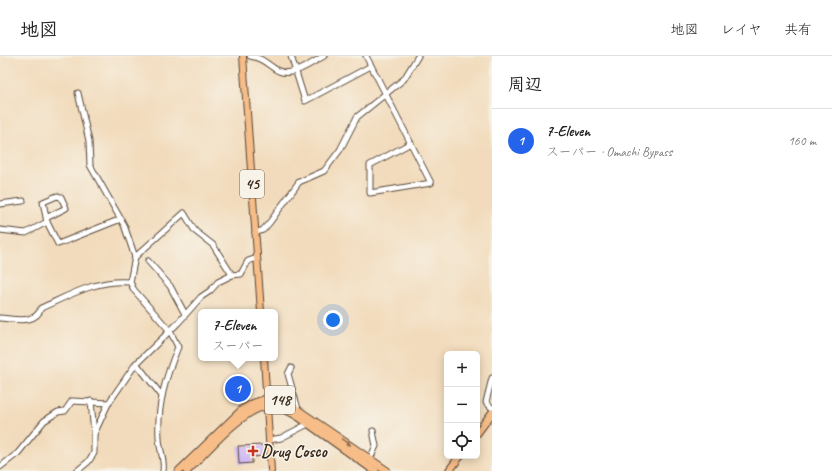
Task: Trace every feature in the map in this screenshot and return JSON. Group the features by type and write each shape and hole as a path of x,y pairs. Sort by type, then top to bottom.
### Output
{"highway":[{"name":"148","path":"179,471 239,412 254,403 267,403 280,400 298,409 387,471"},
{"name":"148","path":"188,471 244,416 267,403 287,410 375,471"},
{"path":"480,429 492,413"},
{"path":"449,471 458,459"}],"main road":[{"name":"45","path":"243,56 261,309"},
{"path":"264,361 271,471"}],"street":[{"path":"250,56 262,59 276,70 285,73 296,71 324,56"},
{"path":"291,56 305,101 372,66"},
{"path":"366,56 431,183 370,193 370,165 411,144"},
{"path":"255,233 263,230 270,222 299,182 324,170 340,150 357,117 384,93 404,79 418,56"},
{"path":"78,93 89,141 90,165 121,219 135,257 130,282 134,290 170,331 178,347 170,364 162,396 159,439 164,465 163,471"},
{"path":"0,230 26,233 46,220 66,208 61,197 57,196 42,202 46,220 58,244 121,219"},
{"path":"0,204 23,201"},
{"path":"135,257 184,213 196,231 213,245 232,275"},
{"path":"94,434 108,403 136,363 170,331 194,303 210,291 218,282 232,275 241,274 248,261 257,258"},
{"path":"148,260 170,286 185,314"},
{"path":"0,318 31,320 39,315 41,308 90,287 107,281 130,282"},
{"path":"136,363 162,396"},
{"path":"291,368 288,374 298,409"},
{"path":"492,378 486,402 492,408"},
{"path":"0,467 18,453 44,422 58,412 65,411 72,401 108,403"},
{"path":"77,471 88,462 94,452 91,401"},
{"path":"269,440 281,438 308,424"},
{"path":"370,459 376,446 373,431"}],"building":[{"path":"264,445 265,456 252,457 252,463 239,464 238,446"}],"place":[{"name":"7-Eleven","path":"238,389"},
{"name":"Drug Cosco","path":"253,451"}]}
